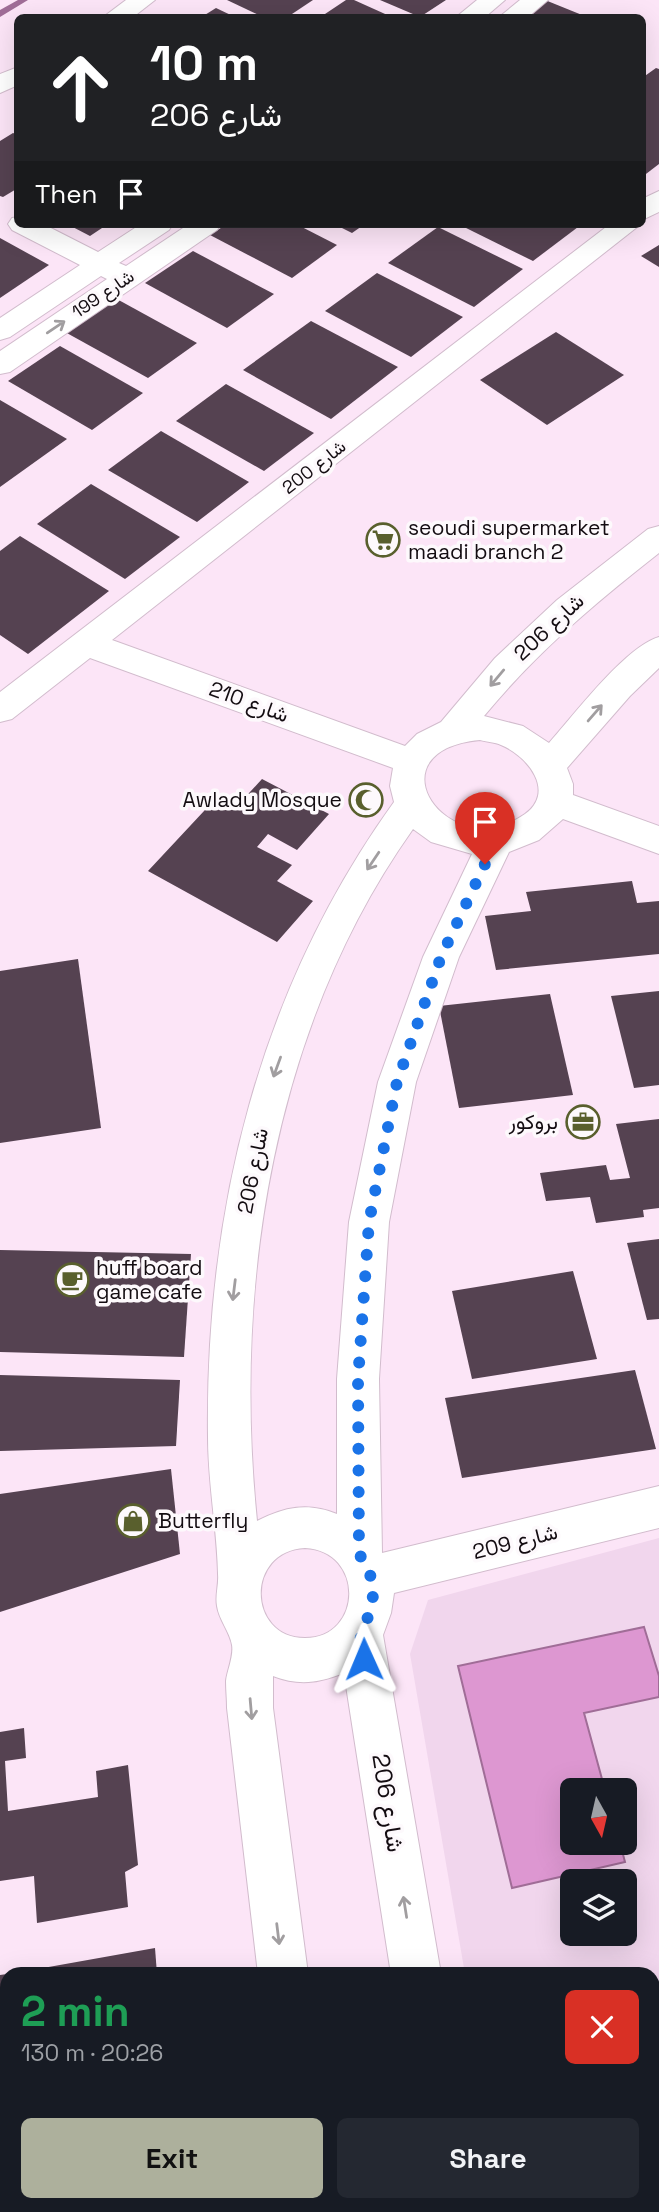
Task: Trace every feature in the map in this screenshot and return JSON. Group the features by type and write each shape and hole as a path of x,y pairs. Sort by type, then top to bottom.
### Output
{"street":[{"path":"120,14 143,0"},
{"path":"473,14 493,0"},
{"path":"516,14 536,0"},
{"path":"30,228 127,278"},
{"name":"شارع 199","path":"0,331 153,228"},
{"name":"شارع 199","path":"0,365 200,228"},
{"name":"شارع 200","path":"0,710 622,228"},
{"name":"شارع 206","path":"452,732 507,666 568,608 659,537"},
{"name":"شارع 210","path":"87,643 411,761"},
{"path":"550,765 618,687 659,649"},
{"path":"480,728 509,733 533,746 550,765 556,783 554,803 542,820 522,834 496,841 470,841 445,834 425,822 411,805 405,782 411,761 428,743 452,732 480,728"},
{"path":"554,803 659,840"},
{"name":"شارع 206","path":"240,1573 229,1436 232,1307 247,1187 273,1077 310,977 355,887 411,805"},
{"path":"365,1565 341,1537 318,1528 294,1527 271,1536 252,1552 240,1573 237,1598 243,1621 256,1641 275,1654 298,1661 321,1658 343,1649 360,1633 369,1615 373,1596 365,1565 358,1379 369,1222 397,1082 441,957 496,841"},
{"name":"شارع 209","path":"365,1565 659,1507"},
{"name":"شارع 206","path":"360,1633 415,1967"},
{"path":"256,1641 249,1681 250,1708 282,1967"}],"shaded area":[{"path":"659,1538 659,1967 464,1967 410,1654 428,1600"},
{"path":"644,1627 659,1676 659,1697 584,1713 602,1778 560,1778 560,1855 623,1855 625,1862 595,1869 560,1869 560,1877 512,1888 458,1666"}],"building":[{"path":"227,0 313,0 292,14 257,14"},
{"path":"346,0 354,0 385,14 325,14"},
{"path":"380,0 446,0 425,14 413,14"},
{"path":"545,0 580,14 524,14"},
{"path":"216,8 229,14 206,14"},
{"path":"656,68 659,69 659,164 646,174 646,75"},
{"path":"14,133 14,190 3,197 0,196 0,141"},
{"path":"75,228 102,228 90,236"},
{"path":"221,228 304,228 337,245 292,278 210,235"},
{"path":"342,228 359,228 352,233"},
{"path":"440,228 523,269 474,307 388,263"},
{"path":"466,228 577,228 533,261"},
{"path":"0,238 49,265 0,298"},
{"path":"659,245 659,267 641,256"},
{"path":"193,251 274,294 227,328 145,283"},
{"path":"377,273 463,317 411,357 325,311"},
{"path":"115,298 197,343 148,378 65,332"},
{"path":"311,321 398,367 331,419 243,370"},
{"path":"556,332 624,375 547,425 480,380"},
{"path":"60,346 143,393 92,430 8,381"},
{"path":"226,384 314,433 264,471 176,421"},
{"path":"0,400 67,439 0,487"},
{"path":"161,431 249,482 197,522 108,470"},
{"path":"91,484 180,537 125,579 37,524"},
{"path":"20,536 109,591 28,654 0,635 0,551"},
{"path":"262,779 329,814 297,850 268,834 257,847 292,865 277,881 313,901 277,942 148,871 218,796 237,806"},
{"path":"632,881 637,903 659,901 659,954 496,970 485,916 531,911 526,892"},
{"path":"78,959 101,1128 0,1143 0,971"},
{"path":"659,991 659,1085 634,1088 611,996"},
{"path":"550,994 573,1095 459,1108 439,1006"},
{"path":"659,1119 659,1208 643,1210 644,1217 596,1223 590,1197 546,1201 540,1173 606,1165 610,1180 630,1178 616,1124"},
{"path":"659,1239 659,1319 647,1320 627,1243"},
{"path":"0,1250 191,1254 184,1357 0,1352"},
{"path":"573,1271 597,1359 472,1379 452,1291"},
{"path":"635,1370 656,1449 462,1478 445,1398"},
{"path":"0,1375 180,1380 176,1446 0,1451"},
{"path":"171,1469 180,1554 0,1612 0,1494"},
{"path":"24,1728 26,1758 5,1761 8,1811 98,1797 96,1771 128,1765 138,1865 125,1872 128,1907 37,1923 34,1876 0,1881 0,1732"},
{"path":"155,1948 156,1967 49,1967"}],"waterway":[{"path":"0,14 24,0"}],"place":[{"name":"seoudi supermarket maadi branch 2","path":"383,540"},
{"name":"Awlady Mosque","path":"366,800"},
{"name":"بروكور","path":"583,1122"},
{"name":"huff board game cafe","path":"72,1280"},
{"name":"Butterfly","path":"133,1521"}],"route":[{"path":"364,1659 360,1633 369,1615 373,1596 371,1577 359,1553 358,1379 369,1222 397,1082 441,957 485,864"}]}
